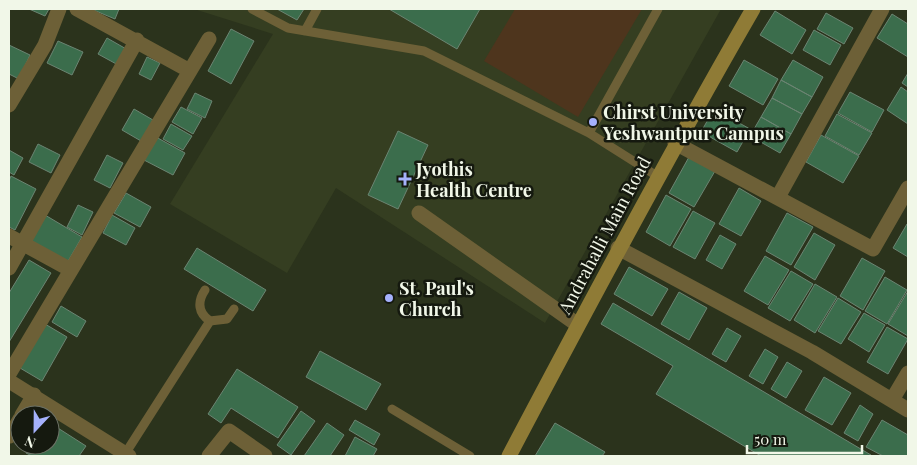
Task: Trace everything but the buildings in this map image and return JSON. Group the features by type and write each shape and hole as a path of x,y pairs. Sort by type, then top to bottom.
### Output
{"main road":[{"name":"Andrahalli Main Road","path":"509,456 675,142 753,9"}],"street":[{"path":"9,105 45,45 59,9"},
{"path":"77,9 137,40 190,71"},
{"path":"778,197 882,9"},
{"path":"9,374 209,39"},
{"path":"9,268 137,40"},
{"path":"675,142 873,249 908,188"},
{"path":"419,213 578,325"},
{"path":"9,236 71,270"},
{"path":"618,248 812,352 908,410"},
{"path":"892,400 908,373"},
{"path":"9,381 127,455"},
{"path":"28,405 34,395"},
{"path":"209,456 229,431 266,456"}],"lane":[{"path":"252,9 288,28 424,51 589,133 657,176"},
{"path":"305,31 317,9"},
{"path":"589,133 658,9"},
{"path":"205,290 200,297 200,308 203,316 210,321 228,319 234,309"},
{"path":"127,455 210,321"},
{"path":"392,409 470,456"}],"shaded area":[{"name":"Jyothis Health Centre","path":"194,9 721,9 545,323 336,188 287,273 170,204 273,34"},
{"path":"515,9 642,9 578,117 484,61"}],"place":[{"name":"Chirst University Yeshwantpur Campus","path":"593,122"},
{"name":"Jyothis Health Centre","path":"405,179"},
{"name":"St. Paul's Church","path":"389,298"}]}
